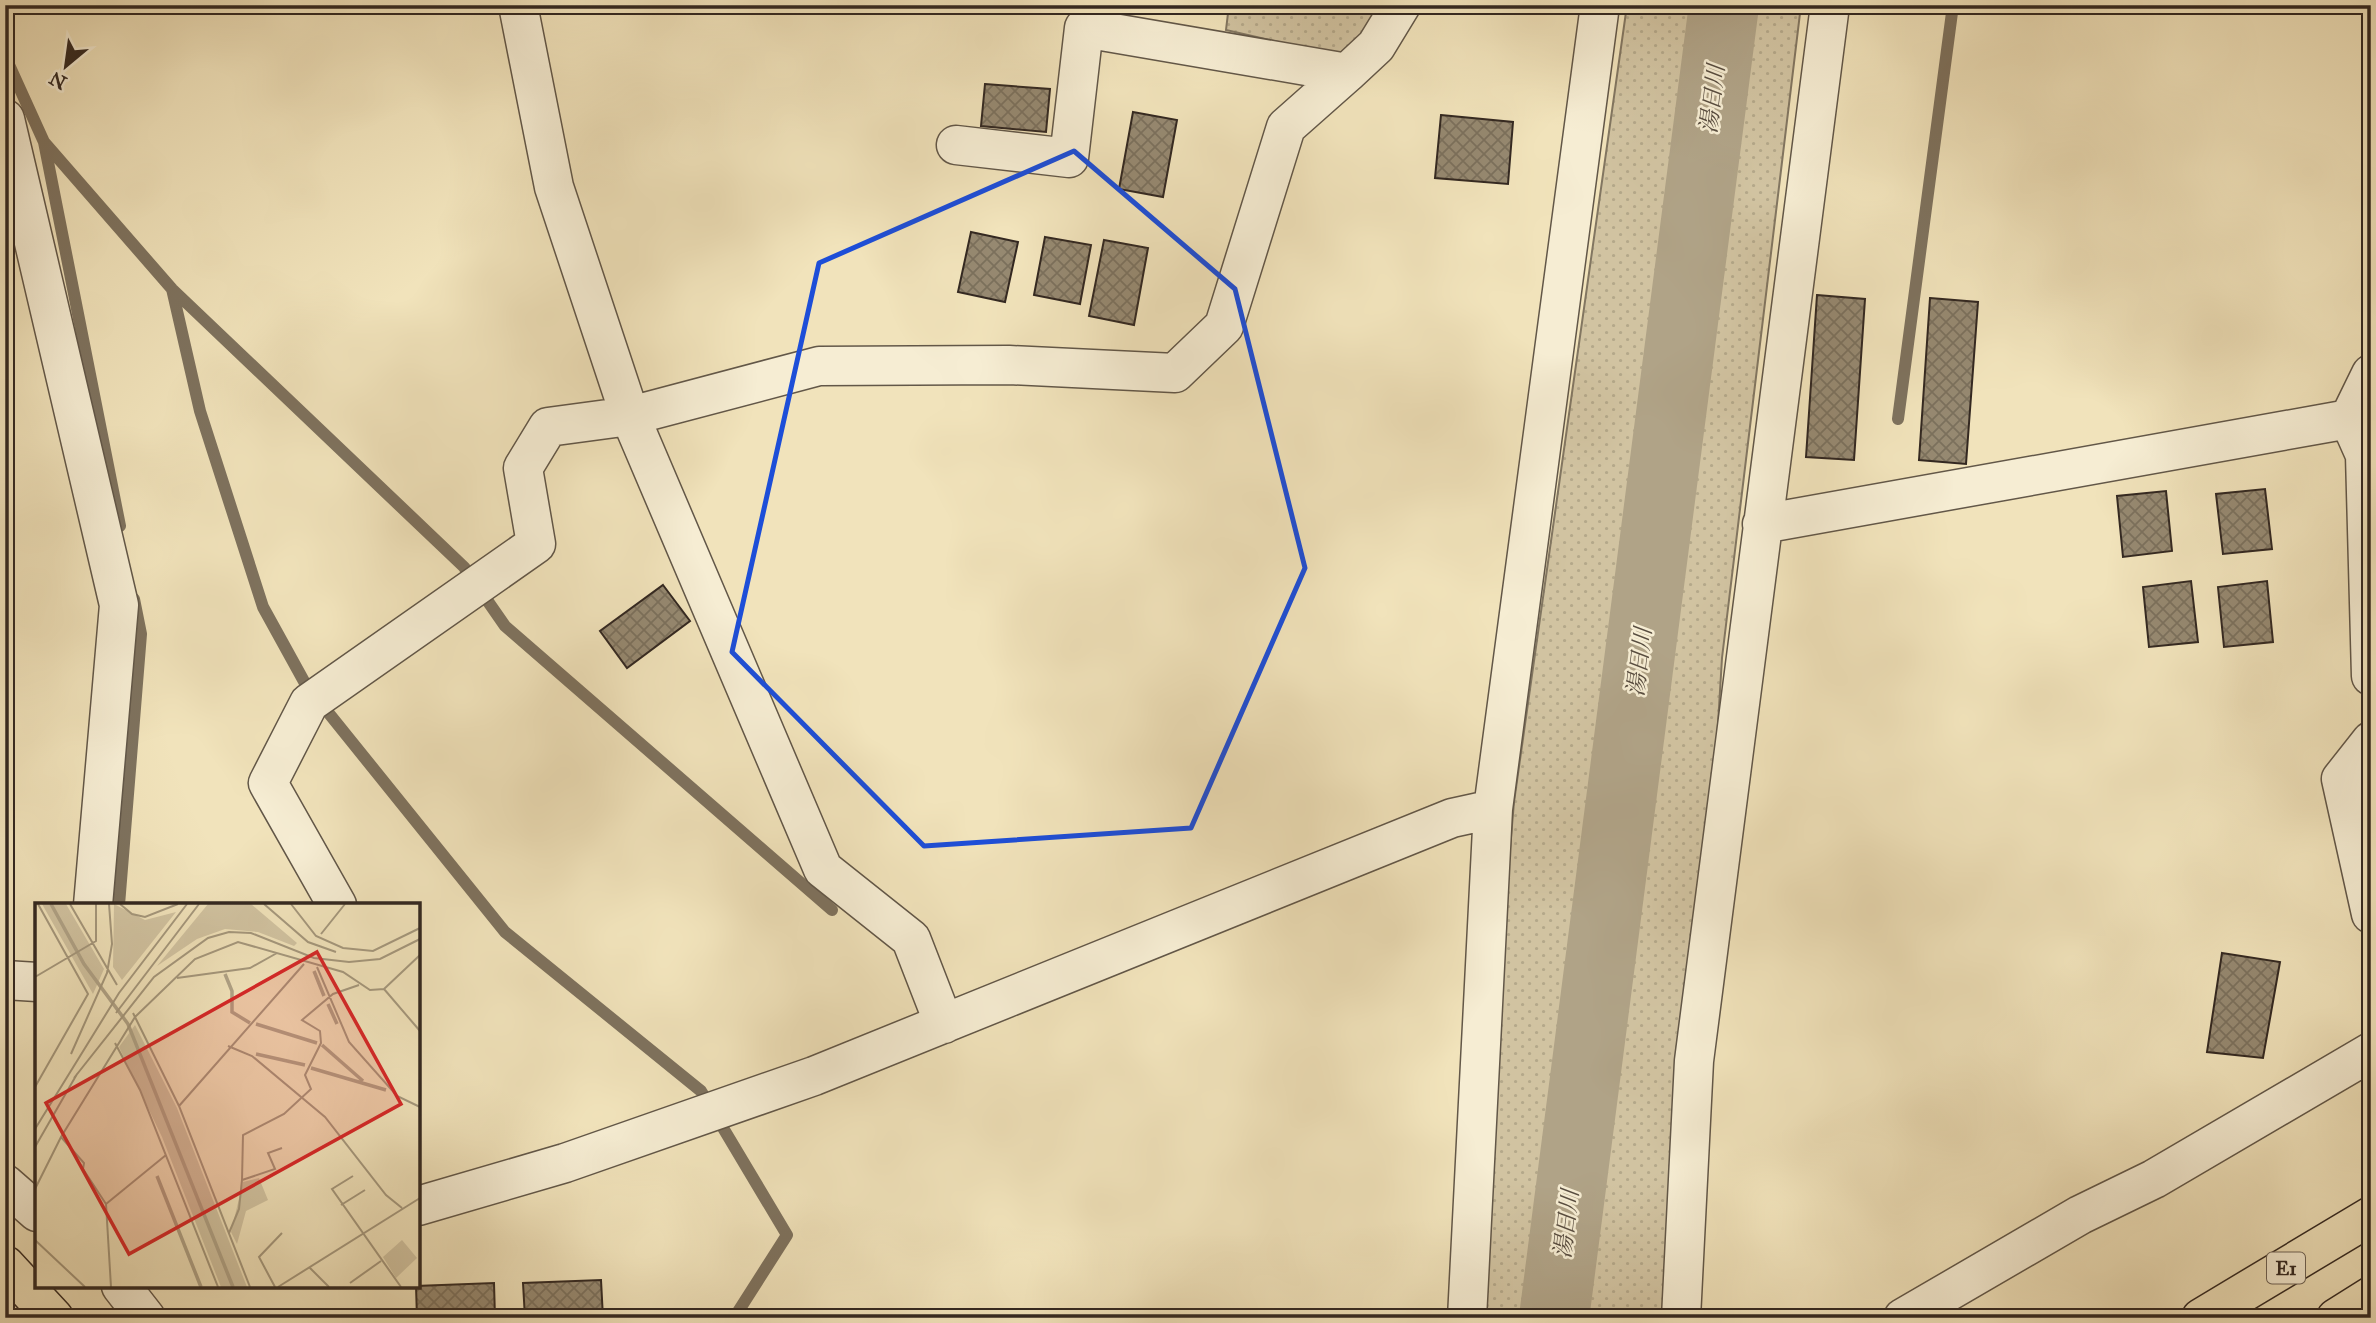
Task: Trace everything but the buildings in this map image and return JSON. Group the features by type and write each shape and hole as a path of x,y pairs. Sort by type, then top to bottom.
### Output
{"highway":[{"name":"E1","path":"2201,1318 2371,1216"},
{"path":"5,1265 54,1318"},
{"path":"2336,1318 2371,1296"}],"street":[{"path":"518,5 554,187 630,416 823,869 911,939 944,1024"},
{"path":"336,903 268,783 324,693 536,544 523,468 548,427 630,416 819,366 1009,365 1175,373 1224,326 1286,127 1376,46 1401,5"},
{"path":"1467,1318 1493,809 1600,5"},
{"path":"1681,1318 1693,1061 1830,5"},
{"path":"956,145 1069,158 1084,28 1347,73"},
{"path":"5,119 119,605 93,903"},
{"path":"2349,419 2371,374"},
{"path":"1762,524 2349,419"},
{"path":"2349,419 2365,455 2371,676"},
{"path":"2371,741 2341,779 2371,914"},
{"path":"420,1205 565,1163 814,1076 1452,818 1493,809"},
{"path":"5,979 35,982"},
{"path":"1903,1318 2080,1215 2154,1180 2371,1052"},
{"path":"5,1184 35,1210"}],"highlighted area":[{"path":"1074,151 1235,289 1305,568 1191,828 924,846 732,652 819,263"}],"shaded area":[{"path":"1229,5 1384,5 1348,58 1226,30"},
{"path":"1627,5 1801,5 1722,658 1682,1318 1470,1318 1514,802"}],"waterway":[{"name":"湯日川","path":"1554,1318 1724,5"},
{"path":"1898,419 1953,5"},
{"path":"5,56 44,142 120,526"},
{"path":"44,142 172,289 464,567 505,626 832,910"},
{"path":"172,289 200,411 263,607 306,685 505,932 701,1091 787,1235 734,1318"},
{"path":"119,903 141,634 134,599"}]}
